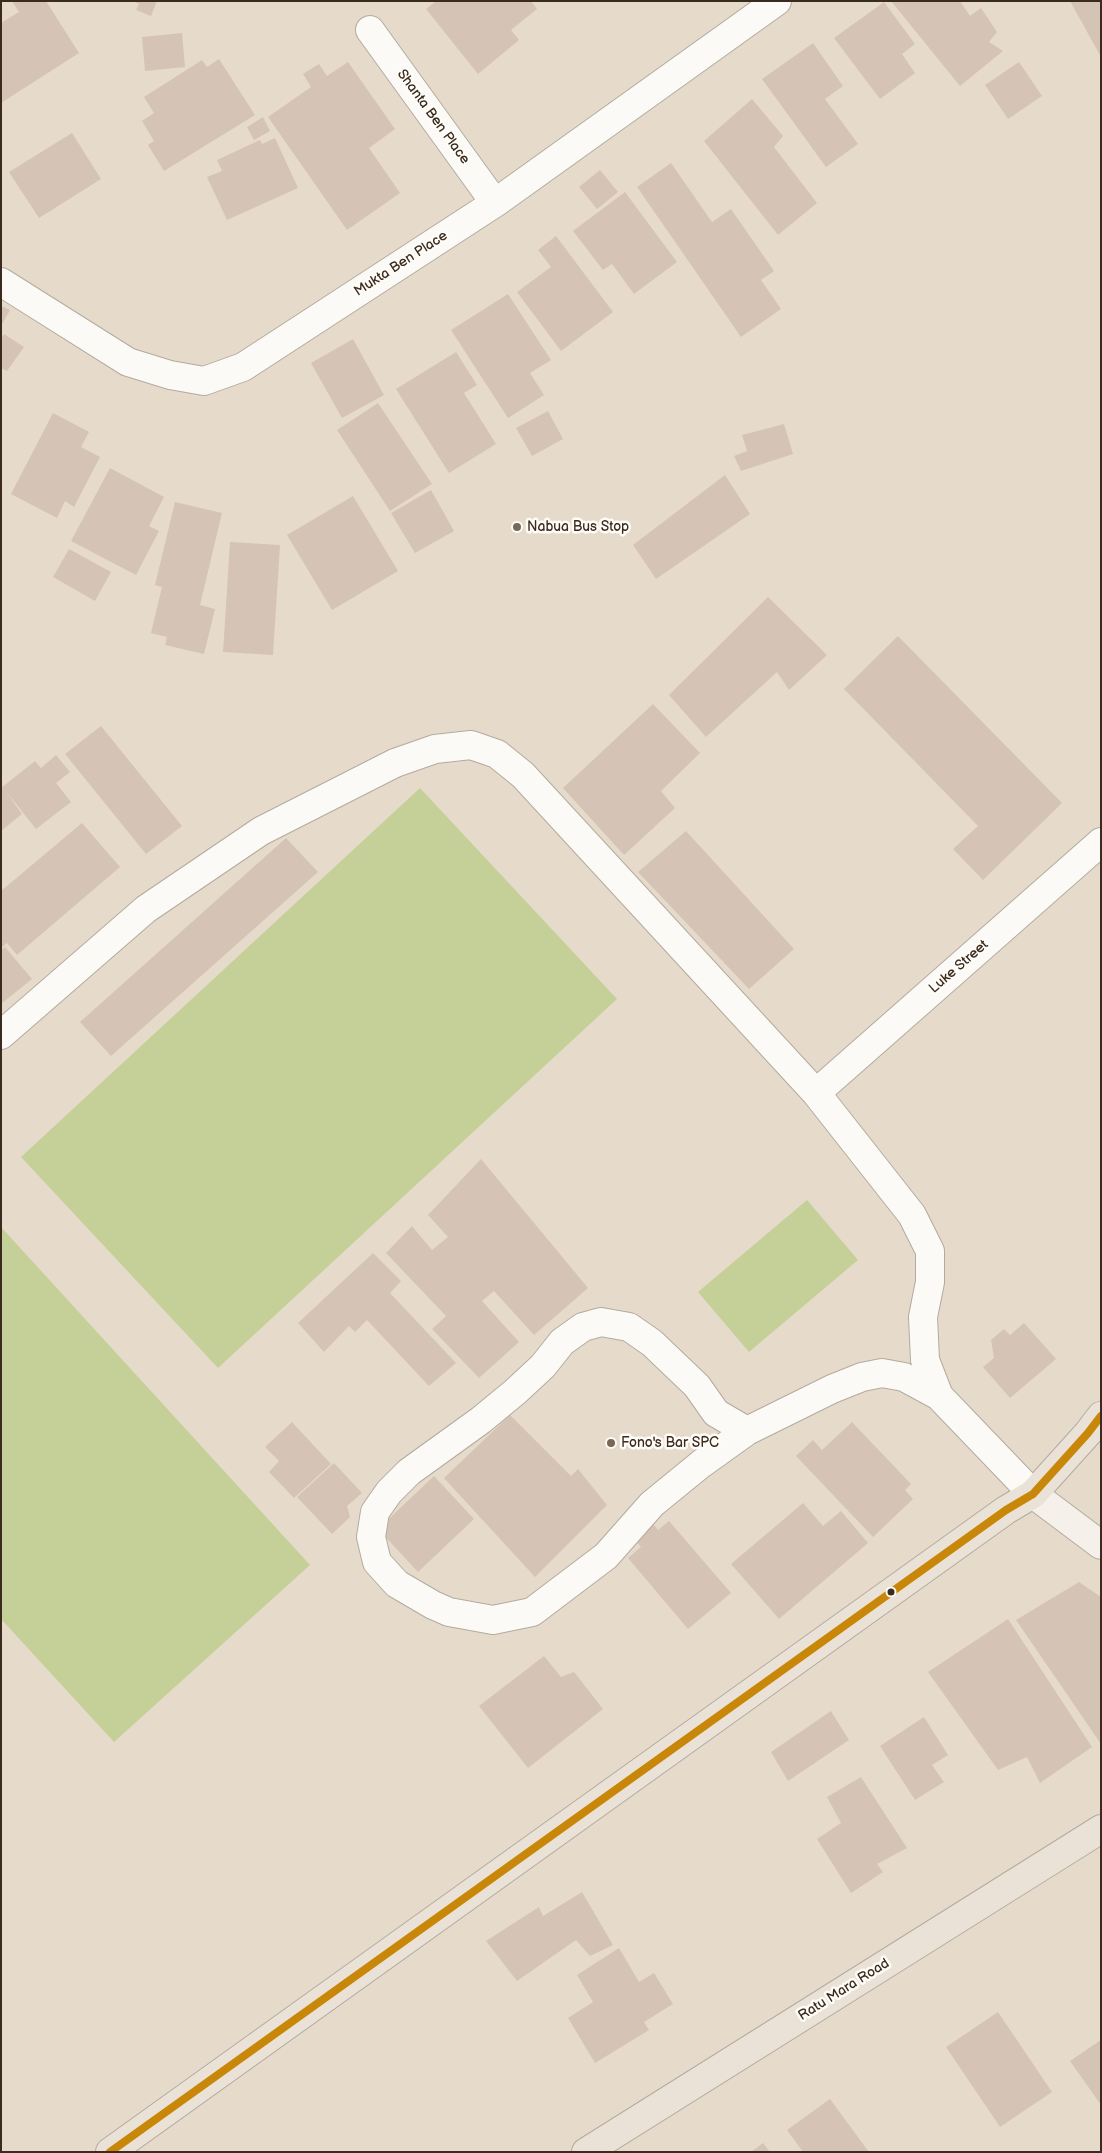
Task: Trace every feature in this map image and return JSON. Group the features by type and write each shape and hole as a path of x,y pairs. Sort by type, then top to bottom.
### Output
{"highway":[{"path":"110,2152 1006,1510 1033,1494 1101,1416"},
{"name":"Ratu Mara Road","path":"586,2152 1101,1829"}],"main road":[{"path":"1033,1494 1101,1545"}],"street":[{"name":"Mukta Ben Place","path":"1,282 128,362 204,381 243,367 495,203 776,1"},
{"name":"Shanta Ben Place","path":"370,30 495,203"},
{"path":"1,1035 146,909 261,831 395,763 434,749 471,745 497,754 523,776 816,1093 912,1215 930,1251 930,1282 923,1317 925,1360 938,1396"},
{"name":"Luke Street","path":"816,1093 1101,842"},
{"path":"747,1431 716,1413 697,1386 652,1344 629,1327 601,1322 583,1326 562,1342 543,1366 515,1392 481,1420 409,1472 389,1492 375,1512 372,1537 377,1562 398,1584 433,1605 449,1612 494,1620 532,1612 606,1556 652,1504 701,1464 747,1431 832,1389 862,1377 882,1373 904,1377 938,1396 1033,1494"}],"green space":[{"path":"420,788 617,999 218,1368 21,1157"},
{"path":"807,1200 858,1260 749,1352 698,1292"},
{"path":"1,1227 310,1565 114,1742 1,1619"}],"building":[{"path":"12,1 46,1 79,53 1,103 1,23 19,12"},
{"path":"133,1 157,1 151,16 136,10 139,4"},
{"path":"436,1 531,1 537,9 511,30 519,40 478,74 426,9"},
{"path":"891,1 960,1 970,16 981,8 997,32 989,42 1003,51 960,86"},
{"path":"1070,1 1101,1 1101,57"},
{"path":"884,2 915,44 902,54 915,73 880,99 834,38"},
{"path":"182,33 185,67 145,71 142,37"},
{"path":"813,43 843,86 825,99 858,144 826,167 762,79"},
{"path":"219,59 255,115 164,171 148,145 154,141 142,121 154,113 144,97 202,60 207,67"},
{"path":"348,62 395,129 369,148 400,193 347,230 268,117 311,87 303,74 319,64 327,76"},
{"path":"1019,62 1042,96 1008,119 985,85"},
{"path":"752,99 783,136 774,147 817,203 778,235 704,141"},
{"path":"263,117 270,131 254,140 247,127"},
{"path":"72,133 101,179 39,218 9,172"},
{"path":"275,138 298,188 227,220 207,177 222,171 217,160 260,140 262,144"},
{"path":"671,163 712,222 731,209 774,271 761,280 781,309 741,337 637,187"},
{"path":"600,170 618,192 597,209 579,187"},
{"path":"625,192 677,262 634,294 612,264 603,270 573,231"},
{"path":"556,236 613,312 561,351 517,292 551,267 538,250"},
{"path":"508,294 551,360 530,373 544,395 508,418 451,330"},
{"path":"1,306 10,310 1,326"},
{"path":"4,334 24,347 7,371 1,368 1,339"},
{"path":"353,339 384,395 342,418 311,363"},
{"path":"456,352 477,385 464,393 496,444 449,473 396,389"},
{"path":"378,403 432,484 390,511 337,430"},
{"path":"548,411 563,439 532,456 516,428"},
{"path":"53,413 89,432 81,447 100,457 74,507 65,501 57,518 11,494"},
{"path":"784,424 793,454 741,471 734,456 747,451 742,435"},
{"path":"110,468 164,497 149,526 159,531 136,575 71,541"},
{"path":"725,475 750,514 656,579 633,545"},
{"path":"431,490 454,531 415,553 391,513"},
{"path":"353,496 398,571 332,610 287,535"},
{"path":"175,502 222,513 200,605 215,609 204,654 165,645 167,637 151,633 162,587 155,585"},
{"path":"230,542 280,545 273,655 223,652"},
{"path":"69,549 111,572 95,601 53,577"},
{"path":"768,597 827,655 789,690 777,672 706,737 669,695"},
{"path":"898,636 1062,803 983,880 953,849 978,826 844,689"},
{"path":"653,704 700,753 661,791 675,808 624,855 563,788"},
{"path":"101,726 182,826 146,854 65,754"},
{"path":"56,755 70,772 56,783 71,802 36,829 5,790 22,814 1,831 1,788 35,761 41,768"},
{"path":"82,823 120,867 17,955 7,943 1,948 1,891"},
{"path":"686,831 794,949 749,989 638,872"},
{"path":"286,838 318,872 111,1056 80,1022"},
{"path":"5,947 32,979 1,1004 1,950"},
{"path":"481,1159 588,1288 534,1335 494,1291 482,1301 519,1342 479,1378 432,1329 446,1316 386,1253 412,1226 432,1250 448,1237 428,1215"},
{"path":"373,1253 401,1281 390,1293 456,1363 429,1386 367,1320 355,1332 349,1326 324,1352 298,1323"},
{"path":"1024,1323 1056,1359 1010,1398 983,1367 994,1358 991,1340 1004,1329 1010,1335"},
{"path":"510,1415 571,1476 578,1469 607,1505 535,1577 444,1478"},
{"path":"292,1422 331,1464 294,1498 269,1472 279,1461 265,1447"},
{"path":"852,1422 911,1484 905,1490 913,1499 873,1537 796,1456 813,1440 822,1450"},
{"path":"334,1463 362,1493 347,1506 350,1517 332,1534 297,1497"},
{"path":"434,1476 474,1519 418,1572 378,1529"},
{"path":"803,1503 823,1526 841,1511 868,1543 779,1619 731,1564"},
{"path":"651,1521 658,1530 669,1521 731,1593 688,1629 628,1558 641,1547 632,1536"},
{"path":"1079,1582 1101,1597 1101,1744 1016,1620"},
{"path":"1008,1619 1092,1747 1040,1783 1027,1757 998,1770 928,1672"},
{"path":"544,1656 561,1677 574,1672 603,1709 528,1768 479,1706"},
{"path":"831,1711 849,1740 788,1781 771,1752"},
{"path":"924,1717 948,1755 932,1765 944,1782 915,1800 880,1746"},
{"path":"861,1777 907,1848 877,1864 883,1872 851,1893 817,1839 841,1823 827,1797"},
{"path":"582,1892 613,1945 590,1956 576,1940 517,1981 486,1941 539,1907 543,1916"},
{"path":"619,1948 639,1982 654,1973 673,2004 644,2022 649,2030 595,2063 568,2018 593,2002 577,1975"},
{"path":"998,2012 1052,2092 1000,2127 946,2047"},
{"path":"1101,2040 1101,2105 1070,2061"},
{"path":"830,2099 869,2152 803,2152 787,2130"},
{"path":"763,2143 770,2152 751,2152"}],"transit line":[{"path":"110,2152 1006,1510 1033,1494 1101,1416"}],"place":[{"name":"Nabua Bus Stop","path":"517,527"},
{"name":"Fono's Bar SPC","path":"611,1443"}]}
